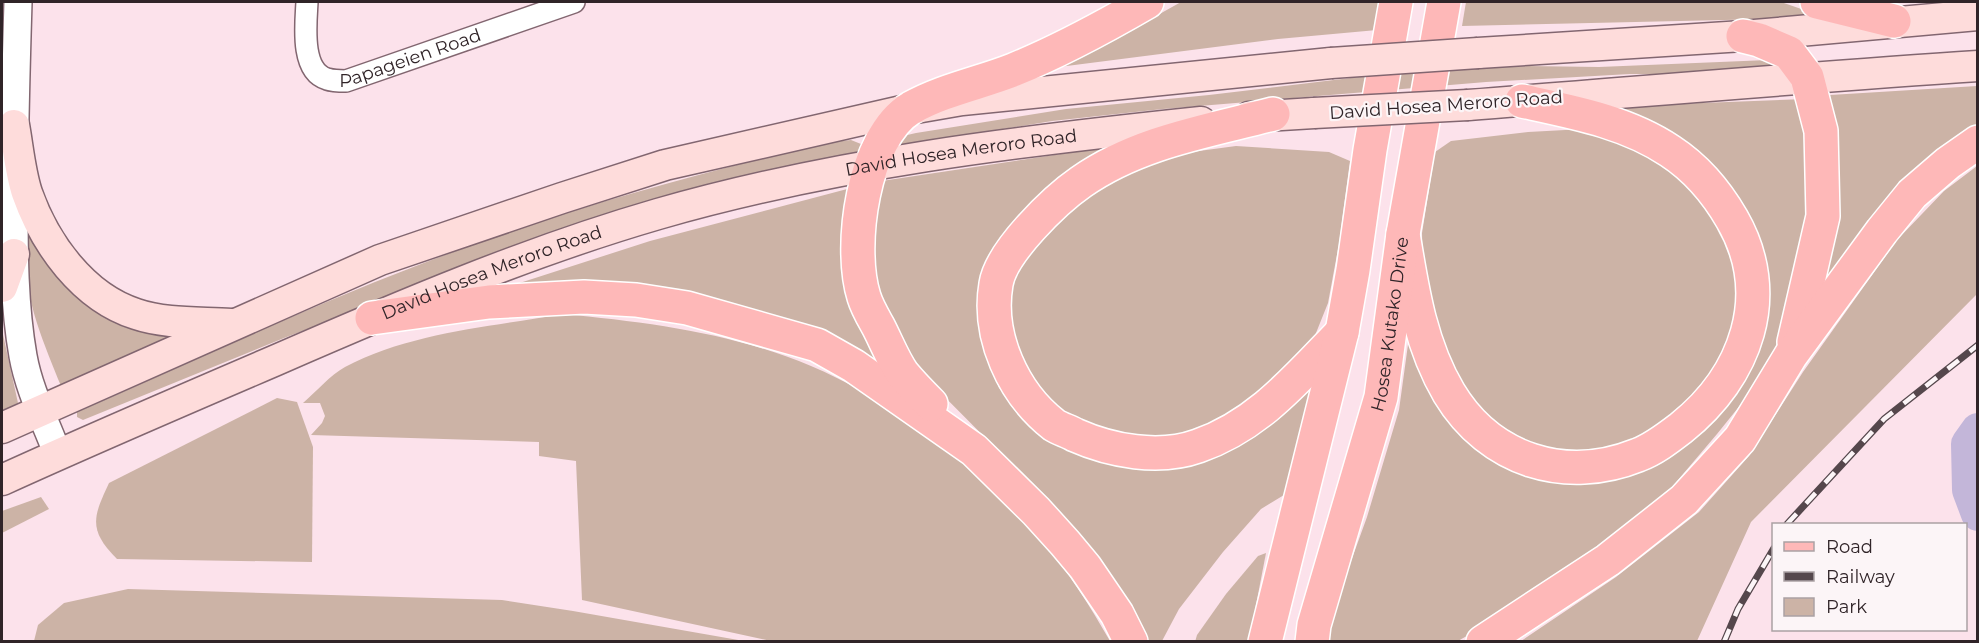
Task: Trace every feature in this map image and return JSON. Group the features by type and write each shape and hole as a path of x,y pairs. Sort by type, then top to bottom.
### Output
{"main road":[{"path":"1131,642 1117,614 1078,559 1036,511 974,450 903,373 864,298 858,260 859,222 872,167 887,131 910,109 937,96 1011,70 1069,46 1147,2"},
{"path":"1265,642 1342,332 1396,2"},
{"name":"Hosea Kutako Drive","path":"1311,642 1381,397 1403,234 1444,2"},
{"path":"1817,2 1894,21"},
{"path":"2,428 380,260 665,165 910,109 962,100 1331,63 1743,36 1977,15"},
{"path":"1743,36 1759,40 1789,54 1807,77 1821,131 1823,216 1791,355"},
{"name":"David Hosea Meroro Road","path":"2,480 372,318 522,259 658,214 770,186 981,147 1273,114 1468,105 1733,85 1807,77 1977,66"},
{"path":"1403,234 1422,333 1433,359 1450,394 1471,422 1499,447 1525,459 1558,467 1590,467 1611,464 1640,455 1669,438 1700,413 1721,387 1743,351 1752,306 1752,277 1748,250 1740,233 1721,200 1698,174 1671,151 1631,131 1596,119 1522,101"},
{"path":"1273,114 1149,147 1118,160 1081,182 1043,214 1006,260 996,283 997,334 1016,380 1032,404 1056,426 1086,440 1118,450 1154,453 1196,447 1226,435 1247,422 1276,400 1342,332"},
{"path":"14,125 27,191 45,231 72,271 108,303 137,315 166,320 235,324"},
{"path":"1483,642 1608,560 1684,500 1740,439 1791,355 1912,194 1977,142"},
{"path":"2,287 14,254"},
{"path":"372,318 489,302 584,297 636,300 687,308 817,345 854,366 974,450"}],"street":[{"path":"18,2 14,125 14,254 17,307 23,358 58,455"},
{"name":"Papageien Road","path":"307,2 306,45 313,67 317,74 327,79 346,81 571,2"}],"green space":[{"path":"1181,2 1382,2 1377,30 1278,39 1051,68 1131,30"},
{"path":"1466,2 1781,2 1810,12 1812,18 1462,26"},
{"path":"1768,60 1791,66 1699,74 1630,74 1486,82 1163,109 1052,121 895,145 903,136 916,133 1066,109 1209,95 1408,71 1527,66 1599,67"},
{"path":"1977,86 1977,124 1967,131 1815,304 1834,131 1830,95"},
{"path":"1805,99 1812,203 1792,311 1772,356 1750,393 1667,493 1632,529 1503,615 1458,641 1328,642 1338,597 1367,517 1399,410 1410,330 1439,389 1554,475 1709,418 1757,243 1598,107"},
{"path":"1584,129 1623,138 1707,193 1745,282 1732,347 1689,406 1639,441 1564,456 1496,429 1449,369 1423,278 1422,233 1435,152 1451,141 1528,132"},
{"path":"851,140 861,144 856,156 386,299 83,420 77,417 77,412 311,309 405,270 499,235 683,179 823,143"},
{"path":"1133,143 1027,210 985,350 999,388 1031,422 1153,465 1321,374 1284,495 1261,509 1223,552 1179,609 1162,641 1146,641 1054,507 907,359 873,293 875,182"},
{"path":"1236,146 1329,152 1350,161 1339,244 1328,303 1314,338 1277,386 1205,432 1134,441 1057,411 1011,355 1005,295 1016,264 1063,210 1137,164 1184,153"},
{"path":"1977,166 1977,294 1751,522 1697,641 1521,641 1616,577 1699,512 1749,456 1803,372 1897,240 1944,191"},
{"path":"851,188 900,385 841,349 501,289 650,241"},
{"path":"29,227 52,269 83,301 122,323 169,337 61,386 39,328 28,288 26,247"},
{"path":"563,314 658,325 751,345 811,366 873,398 905,418 964,464 1018,515 1069,576 1110,641 771,641 582,600 576,461 539,456 539,442 311,435 325,416 320,403 303,403 345,367 371,355 424,338"},
{"path":"2,330 18,403 2,412"},
{"path":"277,398 297,402 313,447 312,562 117,559 101,540 96,523 99,505 109,483"},
{"path":"41,497 49,509 2,533 2,511"},
{"path":"1266,553 1249,641 1195,642 1197,635 1226,594 1258,556"},
{"path":"128,589 502,600 744,641 34,641 38,625 64,603"}],"waterway":[{"path":"1978,430 1968,444 1969,490 1978,514"}],"railway":[{"path":"1788,523 1884,419 1978,345"},
{"path":"1724,642 1738,609 1772,551"}]}
